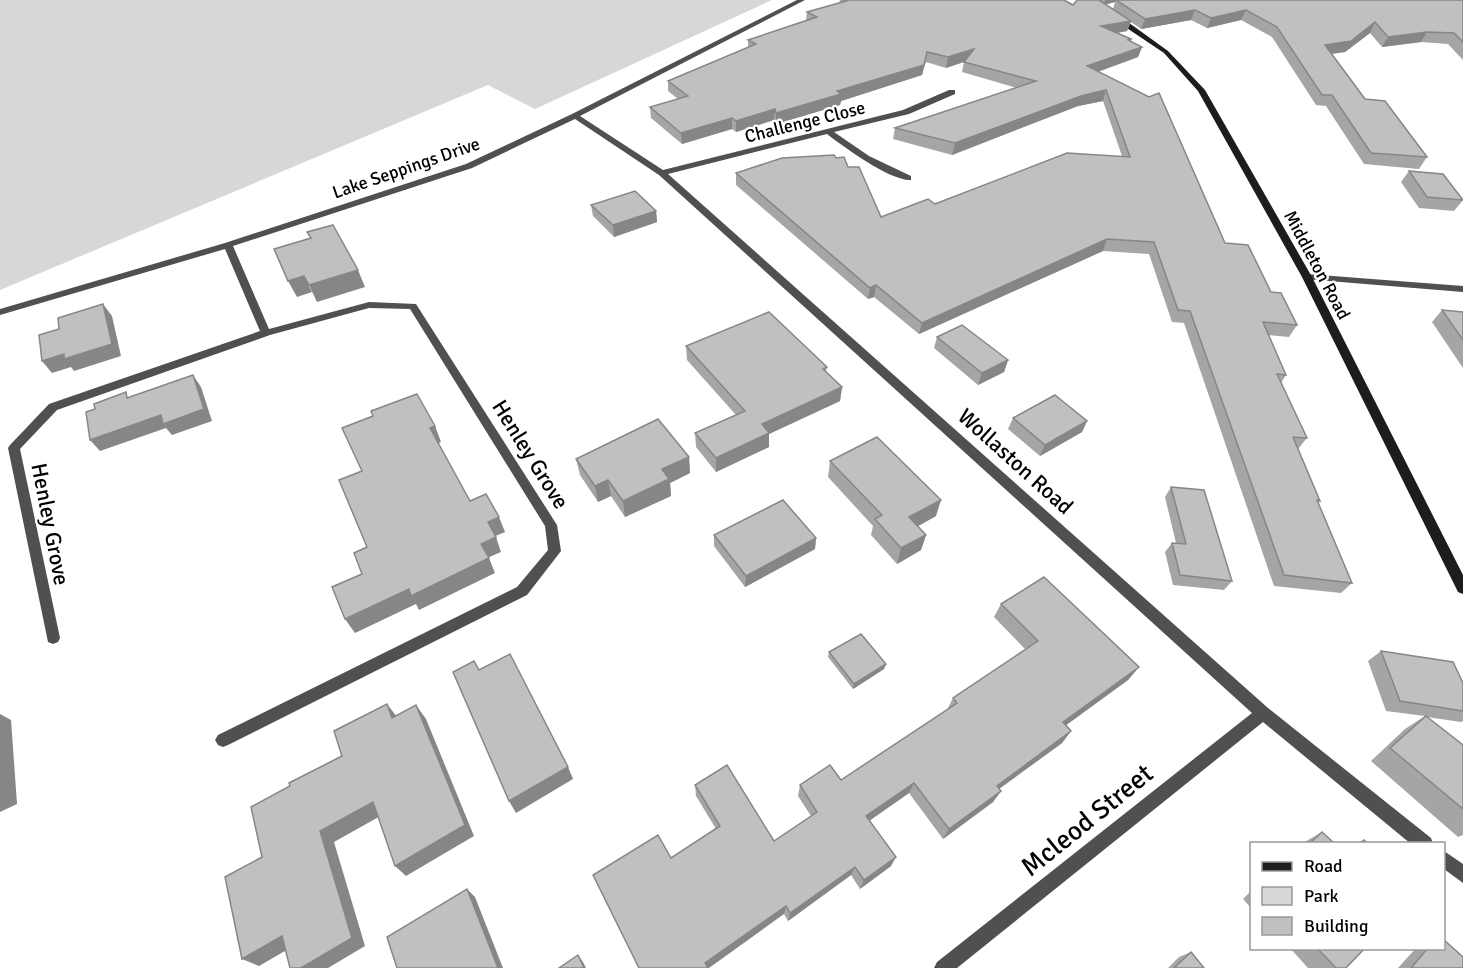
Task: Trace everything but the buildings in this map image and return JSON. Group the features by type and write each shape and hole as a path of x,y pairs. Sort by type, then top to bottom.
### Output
{"main road":[{"name":"Middleton Road","path":"1088,0 1107,7 1166,52 1201,90 1307,277 1463,588"}],"street":[{"name":"Lake Seppings Drive","path":"0,312 228,245 469,166 575,116 802,0"},
{"name":"Challenge Close","path":"663,173 906,112 952,92"},
{"name":"Wollaston Road","path":"575,116 663,173 1263,713 1424,842"},
{"path":"829,132 885,170 908,178"},
{"path":"228,245 266,333"},
{"path":"1307,277 1463,289"},
{"name":"Henley Grove","path":"53,638 14,448 53,407 266,333 369,305 413,306 551,525 555,551 522,591 223,740"},
{"name":"Mcleod Street","path":"943,968 1263,713"},
{"path":"1445,861 1463,875"}],"green space":[{"path":"0,0 772,0 535,109 488,85 0,290"}]}
